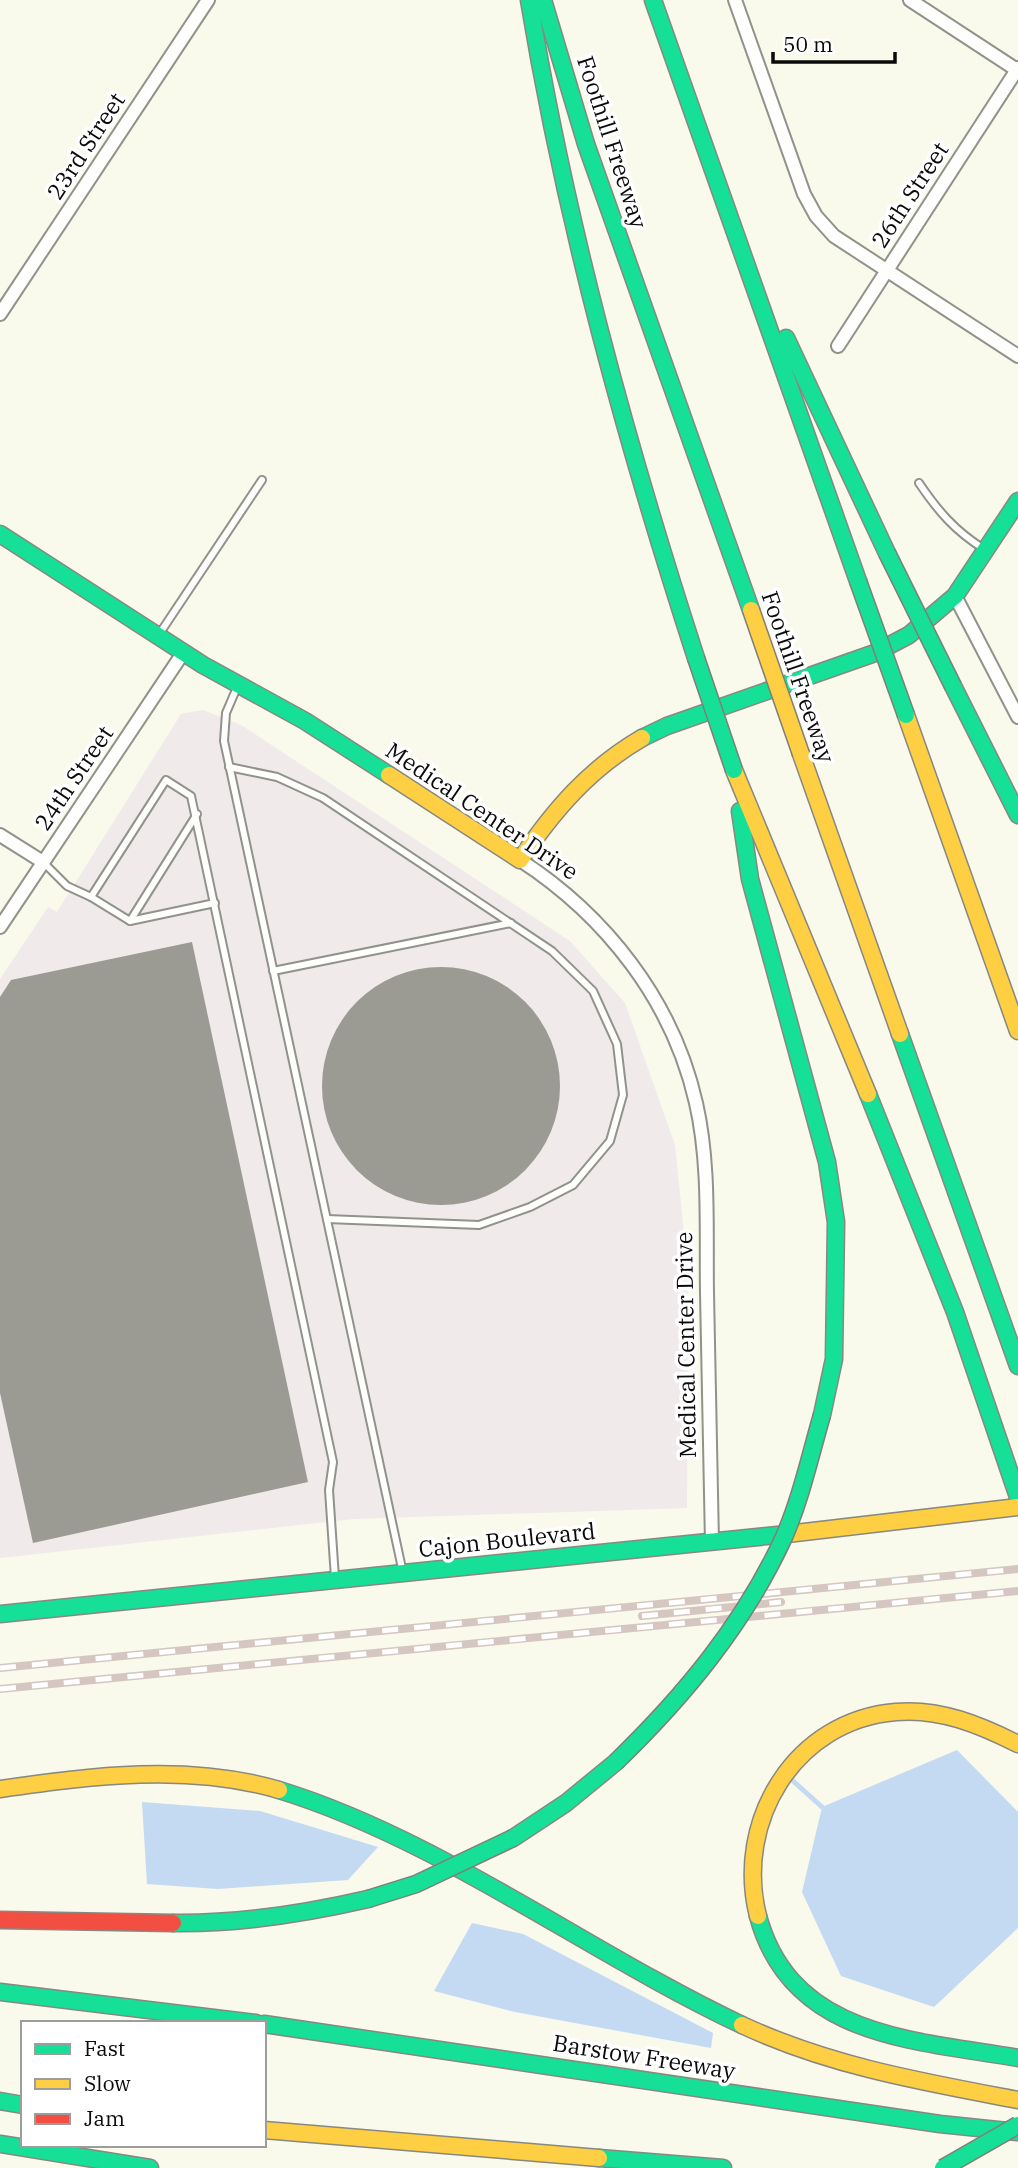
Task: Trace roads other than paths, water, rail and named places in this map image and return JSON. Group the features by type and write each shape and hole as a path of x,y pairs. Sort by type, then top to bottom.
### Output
{"main road":[{"path":"529,0 552,140 608,360 663,557 696,659 734,770 794,922 941,1272 998,1429 1018,1497"},
{"name":"Foothill Freeway","path":"542,0 586,144 1018,1366"},
{"path":"653,0 1018,1031"},
{"path":"732,225 887,553 1018,815"},
{"path":"520,860 554,809 579,781 604,759 634,740 876,653 909,635 955,596 1018,501"},
{"name":"Medical Center Drive","path":"0,534 183,653 306,721 520,860"},
{"path":"0,1920 218,1924 294,1916 368,1899 416,1884 513,1838 566,1803 616,1762 665,1716 710,1661 737,1620 774,1556 798,1499 822,1415 834,1359 836,1222 827,1162 750,879 734,770"},
{"name":"Cajon Boulevard","path":"0,1614 712,1543 1018,1507"},
{"path":"1018,1744 969,1719 913,1709 877,1713 825,1732 801,1752 770,1795 760,1821 752,1874 763,1933 777,1961 792,1982 832,2015 878,2032 1018,2058"},
{"path":"0,1789 116,1774 177,1773 244,1782 290,1793 344,1812 397,1839 642,1973 766,2036 848,2064 1018,2100"},
{"path":"0,1992 239,2021"},
{"name":"Barstow Freeway","path":"266,2024 940,2124 1018,2132"},
{"path":"0,2101 21,2105"},
{"path":"943,2168 995,2141 1018,2124"},
{"path":"266,2130 723,2168"},
{"path":"0,2144 150,2168"}],"street":[{"name":"23rd Street","path":"0,314 208,0"},
{"path":"735,0 804,194 816,216 834,236 1018,356"},
{"path":"910,0 1017,69"},
{"name":"26th Street","path":"838,346 1017,69"},
{"path":"955,596 1018,717"},
{"name":"24th Street","path":"0,927 183,653"},
{"path":"0,835 43,862"},
{"name":"Medical Center Drive","path":"520,860 549,879 580,906 631,962 666,1018 684,1061 696,1103 706,1197 712,1543"}],"lane":[{"path":"158,636 262,480"},
{"path":"919,483 939,513 960,534 985,550"},
{"path":"239,683 226,713 224,741 404,1573"},
{"path":"229,767 277,777 323,798 552,951 593,991 617,1045 623,1096 610,1141 573,1185 530,1208 479,1225 327,1219"},
{"path":"91,897 166,780 191,796 197,814 333,1462 329,1490 335,1580"},
{"path":"130,921 197,814"},
{"path":"43,862 67,887 91,897 130,921 215,903"},
{"path":"273,971 511,923"}],"water":[{"path":"957,1750 1018,1812 1018,1928 934,2007 841,1976 802,1892 822,1807"},
{"path":"142,1802 260,1811 378,1847 348,1880 218,1889 147,1884"},
{"path":"472,1923 523,1934 713,2033 711,2048 515,2012 434,1991"}],"waterway":[{"path":"792,1780 822,1807"}],"railway":[{"path":"0,1668 1018,1569"},
{"path":"0,1689 1018,1591"},
{"path":"642,1616 781,1602"}]}
